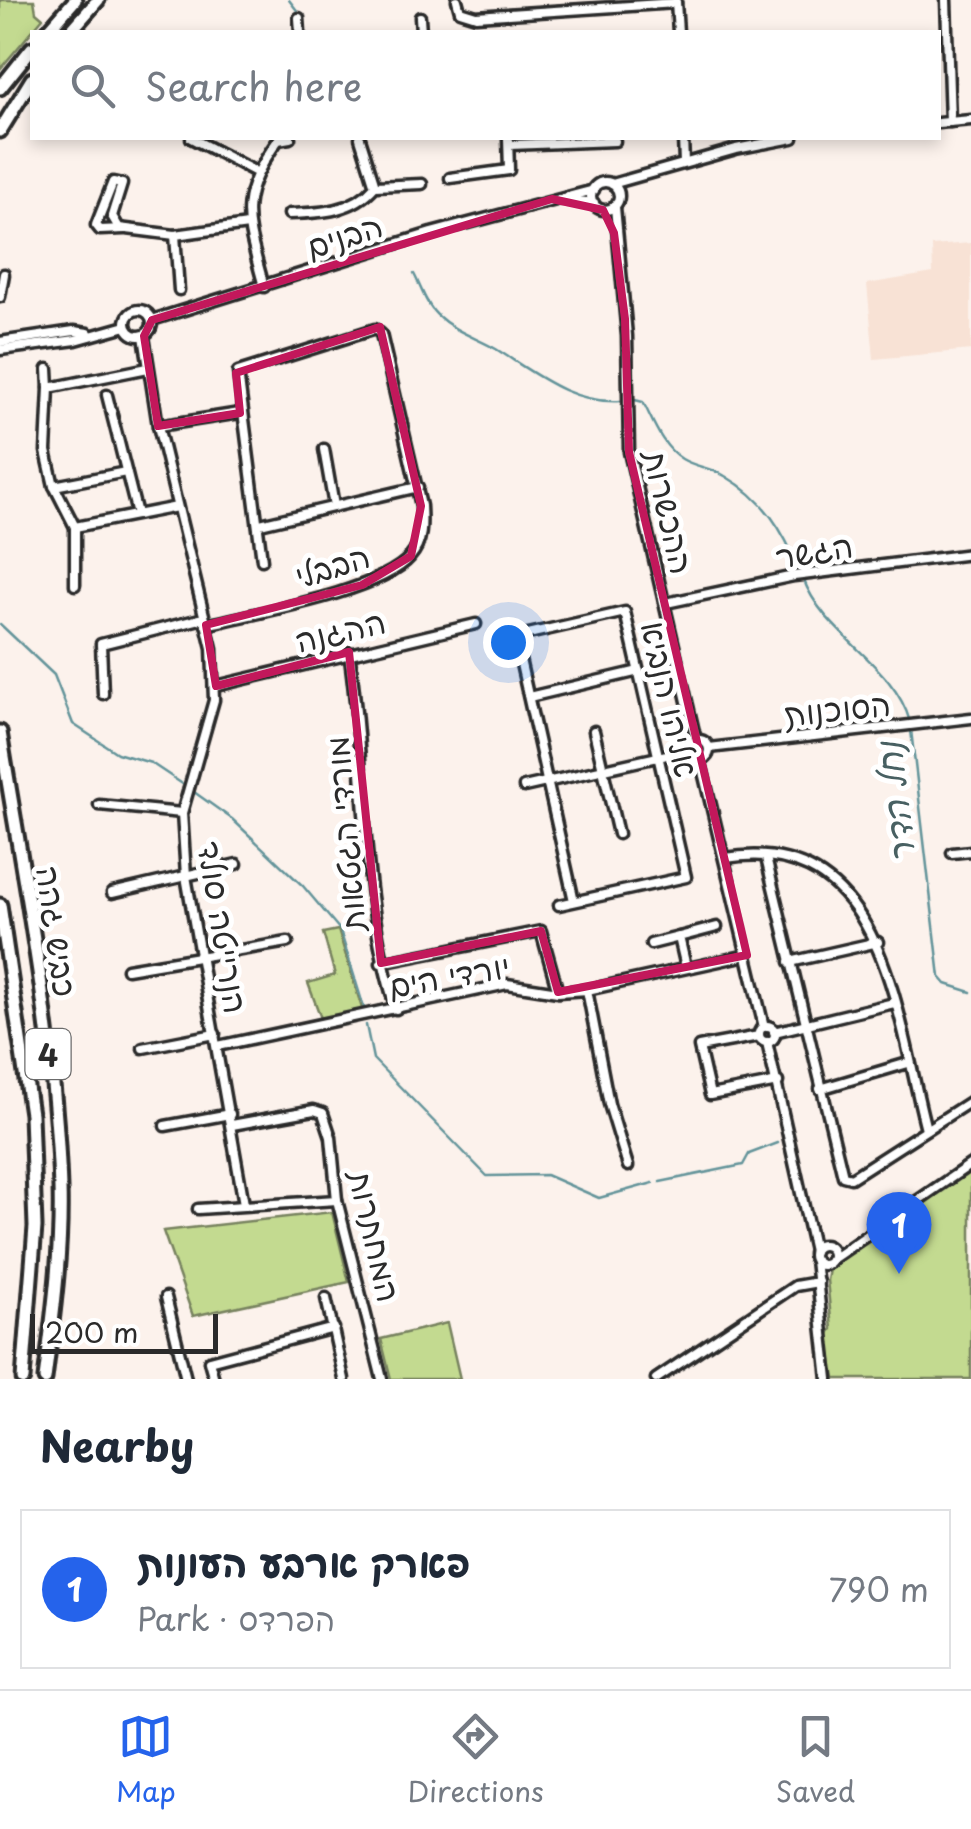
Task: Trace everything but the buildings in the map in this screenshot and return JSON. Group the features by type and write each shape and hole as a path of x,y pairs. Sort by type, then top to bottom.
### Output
{"highway":[{"path":"48,30 76,0"},
{"path":"72,30 98,0"},
{"path":"0,88 30,50"},
{"path":"0,131 30,82"},
{"name":"כביש גהה","path":"0,732 54,1098 60,1192 55,1303 44,1379"},
{"name":"כביש גהה","path":"0,906 31,1114 35,1228 23,1379"}],"street":[{"path":"457,0 467,15 525,5 676,1 678,30"},
{"path":"946,0 943,38 950,122"},
{"path":"420,17 421,30"},
{"path":"299,18 300,30"},
{"path":"941,122 971,120"},
{"path":"196,140 256,172"},
{"path":"264,287 248,225 247,203 256,172 275,140"},
{"path":"361,140 375,186"},
{"path":"682,140 684,163"},
{"path":"644,174 619,194 615,206 603,210 594,203 594,190 603,183 612,184 644,174 684,163 784,140"},
{"path":"450,178 509,170 508,141 616,141"},
{"path":"124,229 113,223 122,189 113,182 96,225 100,230 176,234 248,225"},
{"path":"288,214 325,213 356,203 375,186 422,184"},
{"path":"612,184 619,194"},
{"name":"הבנים","path":"152,320 552,199 594,190"},
{"name":"הבנים","path":"552,199 594,203"},
{"name":"ההכשרות","path":"615,206 614,233 627,336 628,452 696,740"},
{"name":"ההכשרות","path":"603,210 614,233"},
{"path":"176,234 179,290"},
{"path":"0,297 4,274"},
{"path":"0,347 74,330 92,334 126,326 134,311 148,312 152,320 144,336 158,426 240,413 260,524 262,560"},
{"path":"126,326 134,336 144,336"},
{"name":"הבבלי","path":"104,694 101,644 362,586 392,573 411,556 422,529 418,487 381,334 375,329 238,372 240,413"},
{"path":"49,388 148,368"},
{"path":"48,369 46,451 54,486 75,527 76,586"},
{"path":"107,395 137,514"},
{"name":"הנרייטה סולד","path":"158,426 205,621 216,686 182,814 186,876 244,1204"},
{"path":"324,449 334,506"},
{"path":"54,486 126,472"},
{"path":"260,524 418,487"},
{"path":"75,527 177,506"},
{"name":"הגשר","path":"666,604 794,576 971,554"},
{"name":"אליהו הנביא","path":"625,612 639,671 686,877 574,900 516,636 625,612"},
{"name":"ההגנה","path":"216,686 476,624"},
{"name":"מורדי הגטאות","path":"349,652 361,728 368,856 382,963 396,1009"},
{"path":"529,697 639,671"},
{"name":"הסוכנות","path":"709,748 971,718"},
{"path":"594,731 618,834"},
{"path":"524,787 689,750 696,740 709,748 700,759"},
{"path":"689,750 700,759 763,1035 778,1082 814,1255 828,1379"},
{"path":"99,805 182,814"},
{"path":"952,853 971,851"},
{"path":"724,858 766,858 797,864 830,881 854,903 878,942 926,1129"},
{"path":"766,858 840,1170 851,1178 971,1101"},
{"path":"112,893 237,864"},
{"path":"558,904 574,900"},
{"path":"650,944 717,927"},
{"path":"382,963 540,930 558,992"},
{"path":"679,937 686,967"},
{"path":"126,969 288,942"},
{"path":"790,962 878,942"},
{"name":"יורדי הים","path":"218,1046 507,984 558,992 587,990 747,955"},
{"path":"587,990 609,1104 628,1166"},
{"path":"778,1082 710,1095 700,1047 894,1003"},
{"path":"142,1048 215,1034"},
{"path":"820,1088 908,1063"},
{"name":"המחתרות","path":"232,1125 314,1110 323,1114 331,1136 337,1200 382,1379"},
{"path":"165,1126 230,1114"},
{"path":"818,1284 829,1262 971,1164"},
{"path":"198,1209 337,1200"},
{"path":"809,1228 828,1248 829,1262"},
{"path":"814,1255 828,1248 853,1246"},
{"path":"814,1255 829,1262"},
{"path":"656,1379 795,1286 818,1284"},
{"path":"166,1296 186,1379"},
{"path":"326,1298 344,1379"},
{"path":"214,1379 209,1361 334,1328"}],"highlighted area":[{"path":"552,199 603,210 614,233 625,319 629,452 747,955 558,992 541,931 381,963 349,652 216,686 206,625 362,585 411,556 421,506 380,327 236,373 240,413 158,426 144,336 152,320"}],"shaded area":[{"path":"971,243 971,350 874,359 867,284 933,273 932,246"}],"green space":[{"path":"0,0 34,0 36,12 43,18 0,69"},
{"path":"338,930 363,1012 322,1021 308,983 335,975 323,933"},
{"path":"971,1169 971,1379 835,1379 828,1335 832,1329 827,1280 830,1264"},
{"path":"332,1212 349,1282 193,1316 163,1231"},
{"path":"447,1323 460,1379 391,1379 381,1339"}],"waterway":[{"path":"289,0 299,13"},
{"path":"414,274 430,306 451,326 571,393 621,401"},
{"name":"נחל הדר","path":"635,400 643,402 675,454 725,476 762,505 787,542 800,571"},
{"name":"נחל הדר","path":"803,578 826,617 889,683 910,722"},
{"path":"0,624 54,675 73,724 117,753 151,763 187,787 232,819 303,886 340,930 365,1011"},
{"name":"נחל הדר","path":"911,730 940,977 946,984 971,992"},
{"path":"366,1025 373,1059 487,1176 546,1175 599,1198 653,1183"},
{"path":"660,1182 743,1165 749,1154 778,1143"}],"place":[{"name":"פארק ארבע העונות","path":"899,1274"}]}
